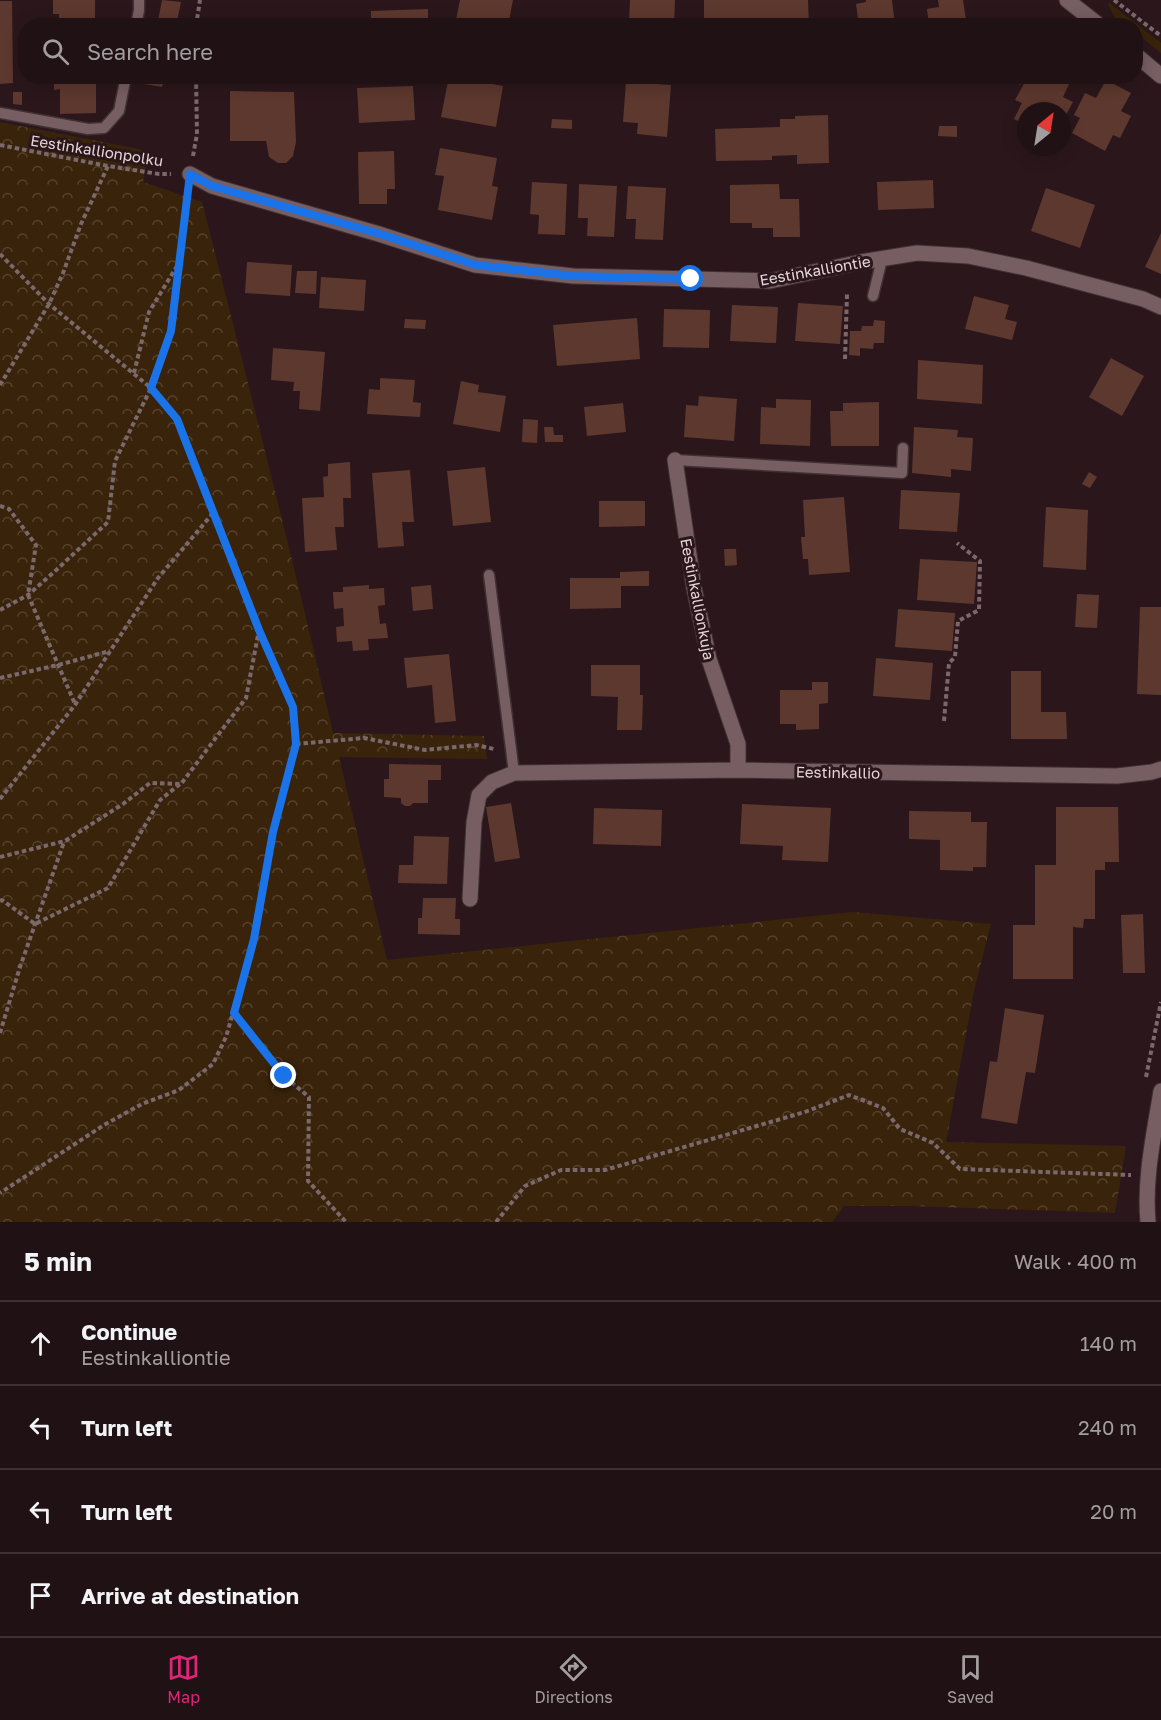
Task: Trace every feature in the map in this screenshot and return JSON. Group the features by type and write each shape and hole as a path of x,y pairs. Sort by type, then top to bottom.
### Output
{"street":[{"path":"1067,0 1084,5 1094,18"},
{"path":"1143,61 1161,76"},
{"name":"Eestinkalliontie","path":"190,174 212,186 486,267 573,276 770,281 917,253 968,256 1026,268 1143,299 1161,307"},
{"name":"Eestinkallionkuja","path":"675,460 702,628 709,659 738,744 738,770"},
{"name":"Eestinkallio","path":"514,773 738,770 1117,776 1161,769"},
{"path":"470,899 474,822 479,795 492,782 514,773"},
{"path":"1148,1222 1146,1200 1149,1168 1161,1091"}],"lane":[{"path":"137,18 139,0"},
{"path":"0,113 88,129 104,128 119,111 124,84"},
{"path":"873,296 882,259"},
{"path":"675,460 902,473 903,448"},
{"path":"489,575 514,773"}],"path":[{"path":"197,18 200,0"},
{"path":"1114,0 1138,18"},
{"path":"1143,22 1161,36"},
{"path":"0,610 28,595 108,522 115,460 151,388 171,331 197,134 196,84"},
{"name":"Eestinkallionpolku","path":"0,145 159,174 190,174"},
{"path":"0,385 49,304 81,224 108,166"},
{"path":"0,254 49,304 151,388 177,419 259,630 293,707 296,744 273,832 254,939 234,1013 213,1064 179,1090 142,1104 104,1125 0,1193"},
{"path":"134,373 149,312 179,263"},
{"path":"845,359 847,294"},
{"path":"0,506 9,509 36,545 28,595 75,705"},
{"path":"0,799 75,705 158,578 214,512"},
{"path":"944,721 949,663 955,657 958,621 979,610 980,561 957,543"},
{"path":"35,924 108,888 160,800 181,784 246,698 259,630"},
{"path":"0,678 110,651"},
{"path":"296,744 364,738 425,750 476,745 511,754"},
{"path":"0,857 65,841 123,804 150,783 181,784"},
{"path":"0,1033 20,966 65,841"},
{"path":"0,901 2,900 35,924"},
{"path":"234,1013 284,1076 309,1097 308,1181 346,1222"},
{"path":"496,1222 525,1186 561,1170 605,1170 805,1112 849,1095 884,1108 900,1129 933,1143 960,1169 1131,1174"}],"green space":[{"path":"1108,2 1129,18 1116,18"},
{"path":"1143,29 1161,43 1161,53 1143,39"},
{"path":"0,122 149,151 143,182 202,202 333,733 484,736 487,759 339,757 387,960 853,912 991,924 974,991 946,1142 1126,1146 1115,1213 844,1206 832,1222 0,1222"}],"building":[{"path":"53,0 95,0 95,18 59,18 59,14 53,14"},
{"path":"162,0 181,2 178,18 159,18"},
{"path":"460,0 513,0 510,18 456,18"},
{"path":"630,0 675,0 674,18 629,18"},
{"path":"704,0 808,0 809,18 704,18"},
{"path":"866,0 892,0 894,18 858,18 856,4 866,2"},
{"path":"938,0 963,0 966,18 928,18 927,9 939,7"},
{"path":"0,1 12,1 13,83 0,84"},
{"path":"428,9 428,18 371,18 371,11"},
{"path":"54,84 96,84 96,113 60,114 60,89 54,90"},
{"path":"144,84 163,84 162,87"},
{"path":"447,84 503,86 496,127 441,117"},
{"path":"626,84 671,85 667,137 637,134 638,123 623,122"},
{"path":"1024,84 1069,84 1063,97 1073,102 1071,106 1071,102 1020,102 1015,100"},
{"path":"1104,84 1114,84 1131,93 1121,111 1131,116 1120,138 1113,135 1105,151 1072,133 1080,118 1074,115 1085,93 1096,98"},
{"path":"413,86 415,120 359,123 357,88"},
{"path":"230,91 294,92 296,142 293,156 286,163 278,163 269,157 266,141 230,141"},
{"path":"13,92 22,92 22,105 13,104"},
{"path":"828,115 829,163 797,164 797,155 772,156 772,160 716,161 715,129 780,127 780,119"},
{"path":"552,119 572,120 572,129 551,128"},
{"path":"939,126 957,126 957,137 938,136"},
{"path":"440,148 497,158 492,186 498,187 492,220 438,210 444,176 435,175"},
{"path":"394,151 395,189 387,189 387,204 359,204 358,152"},
{"path":"933,180 934,208 878,210 877,182"},
{"path":"532,182 567,184 565,235 538,234 539,215 530,214"},
{"path":"579,184 617,186 614,237 587,236 588,218 578,218"},
{"path":"779,184 780,199 799,199 800,237 773,237 773,228 752,228 752,223 730,223 730,185"},
{"path":"628,186 666,188 663,240 635,239 636,219 626,219"},
{"path":"1046,188 1095,205 1080,248 1031,231"},
{"path":"1161,233 1161,274 1145,267"},
{"path":"247,262 292,265 290,296 245,293"},
{"path":"297,271 317,271 316,294 295,293"},
{"path":"321,277 366,280 364,311 319,308"},
{"path":"974,296 1009,305 1005,319 1017,322 1012,340 965,329"},
{"path":"798,303 843,306 840,344 795,341"},
{"path":"732,305 778,307 776,343 730,341"},
{"path":"664,309 710,310 709,348 663,347"},
{"path":"637,318 640,359 557,366 553,325"},
{"path":"405,319 426,320 425,329 404,328"},
{"path":"874,320 885,321 884,343 874,343 873,349 860,348 860,356 849,355 850,331 861,331 862,326 873,326"},
{"path":"273,348 325,352 320,411 299,409 300,391 293,391 294,382 271,380"},
{"path":"1111,358 1144,376 1122,416 1089,397"},
{"path":"918,360 983,365 982,404 917,399"},
{"path":"380,378 415,380 413,402 421,403 420,417 367,414 369,389 380,390"},
{"path":"461,381 479,385 478,392 506,396 500,432 453,424"},
{"path":"699,396 737,399 734,441 684,437 686,405 698,406"},
{"path":"776,399 811,400 810,446 760,444 761,407 776,408"},
{"path":"879,402 879,446 831,446 830,411 843,411 843,403"},
{"path":"623,403 626,432 587,436 584,407"},
{"path":"523,419 538,420 537,443 522,442"},
{"path":"544,427 553,427 554,435 563,435 563,442 545,442"},
{"path":"914,427 958,430 957,437 973,438 971,471 951,469 951,477 912,473"},
{"path":"350,462 351,498 343,498 344,527 335,527 337,550 305,552 302,498 324,497 323,477 328,476 328,464"},
{"path":"485,467 491,522 453,526 447,471"},
{"path":"410,470 414,522 402,522 404,546 378,548 372,473"},
{"path":"1089,472 1097,477 1090,488 1082,484"},
{"path":"901,490 960,493 957,532 899,529"},
{"path":"844,497 850,572 809,575 808,559 803,559 801,537 805,537 803,500"},
{"path":"599,501 645,501 645,526 599,527"},
{"path":"1046,507 1088,510 1086,570 1043,567"},
{"path":"724,549 736,549 737,565 725,566"},
{"path":"920,559 977,562 974,604 917,600"},
{"path":"649,571 649,586 621,586 621,608 570,609 570,578 620,578 620,572"},
{"path":"369,585 369,589 384,588 385,605 378,606 380,624 386,623 388,638 368,639 369,650 353,651 352,641 337,642 336,627 344,626 343,608 334,609 333,592 343,592 343,587"},
{"path":"431,585 433,609 413,611 411,587"},
{"path":"1077,594 1099,595 1097,628 1075,627"},
{"path":"1140,607 1161,607 1161,695 1137,694"},
{"path":"898,609 955,613 952,651 895,647"},
{"path":"449,654 456,721 435,723 432,685 407,688 404,658"},
{"path":"876,658 933,663 930,700 873,696"},
{"path":"591,665 640,665 640,695 643,695 642,730 617,730 618,697 591,696"},
{"path":"1011,671 1041,671 1041,712 1066,712 1067,739 1011,739"},
{"path":"812,682 828,682 828,703 819,704 819,729 796,730 796,724 780,724 780,690 812,690"},
{"path":"389,764 441,765 441,780 428,780 428,803 413,803 405,806 401,803 401,798 384,797 384,779 389,779"},
{"path":"511,803 520,858 495,862 486,807"},
{"path":"742,804 831,808 828,862 782,860 783,846 740,844"},
{"path":"1056,807 1118,807 1119,862 1105,862 1105,870 1095,870 1095,919 1084,919 1083,928 1073,927 1073,979 1013,979 1013,925 1035,925 1035,865 1056,865"},
{"path":"594,808 662,810 661,846 593,844"},
{"path":"909,811 971,812 971,822 987,822 986,867 973,867 973,871 940,870 940,840 909,839"},
{"path":"414,836 449,837 447,884 398,883 399,865 413,865"},
{"path":"423,898 456,898 455,919 460,919 460,935 418,934 418,918 422,918"},
{"path":"1143,914 1145,973 1123,973 1121,915"},
{"path":"1005,1008 1044,1015 1035,1073 1026,1072 1017,1124 981,1118 990,1061 997,1062"}],"route":[{"path":"284,1076 234,1013 254,939 273,832 296,744 293,707 259,630 177,419 151,388 171,331 190,174 212,186 380,234 476,265 573,276 691,279"}]}
